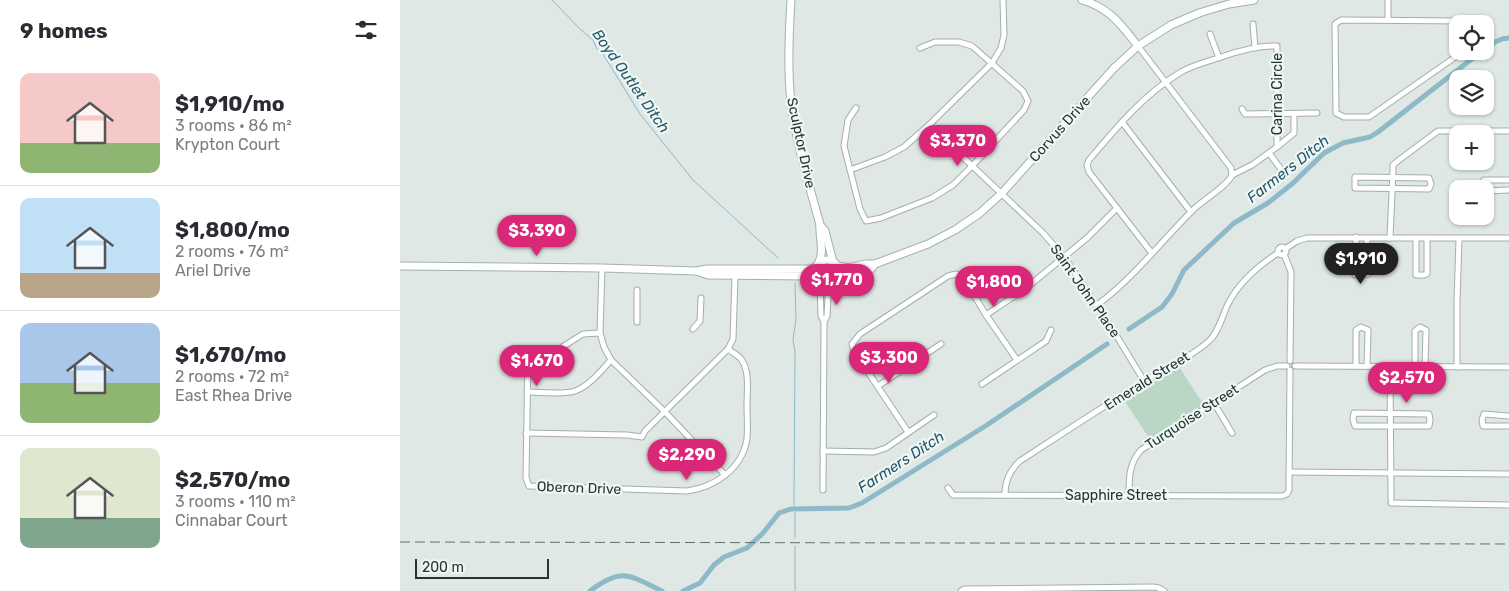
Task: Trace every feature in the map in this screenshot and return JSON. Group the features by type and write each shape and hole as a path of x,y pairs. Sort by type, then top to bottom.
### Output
{"street":[{"name":"Sculptor Drive","path":"791,0 789,86 800,151 820,225 819,234 822,250 821,259 817,265"},
{"path":"850,170 904,147 992,63 1001,48 1004,35 1003,0"},
{"path":"1082,0 1102,7 1111,14 1138,46 1231,168 1232,175"},
{"name":"Corvus Drive","path":"836,264 849,268 865,264 875,264 928,244 955,230 980,213 1002,193 1114,68 1138,46 1171,25 1199,12 1254,0"},
{"path":"1388,0 1388,20"},
{"path":"1449,20 1341,20 1335,24 1336,114 1344,117 1370,117 1451,60"},
{"path":"1253,24 1255,48"},
{"path":"1210,34 1219,58"},
{"path":"856,108 848,120 844,146 860,209 866,221 881,218 932,198 952,185 1024,110 1028,101 1024,91 972,46 959,42 936,42 920,48"},
{"name":"Carina Circle","path":"1097,305 1121,286 1191,212 1228,182 1232,175 1252,165 1277,147 1277,46 1255,48 1190,68 1166,82 1122,122 1086,166 1117,208"},
{"path":"1242,109 1246,114 1317,114"},
{"path":"1277,147 1294,133 1294,114"},
{"path":"1122,122 1191,212"},
{"name":"Saint John Place","path":"929,125 1002,193 1064,257 1097,305 1144,382"},
{"path":"1390,238 1393,165 1438,131 1509,131"},
{"path":"1269,153 1283,172"},
{"path":"1356,177 1429,178 1431,184 1429,189 1392,188 1355,188 1356,177"},
{"path":"1494,180 1509,180"},
{"path":"1494,190 1509,190"},
{"path":"986,315 1025,289 1087,238 1117,208 1152,252"},
{"name":"Sculptor Drive","path":"820,225 825,231 836,264"},
{"path":"1356,237 1355,275 1368,274 1367,238"},
{"name":"Emerald Street","path":"1005,494 1005,485 1009,475 1013,467 1020,461 1210,340 1220,324 1228,304 1240,286 1254,271 1297,241 1308,238 1356,237 1509,238"},
{"path":"1416,238 1416,274 1424,275 1427,274 1427,238"},
{"path":"1458,367 1457,302 1459,239"},
{"path":"1282,252 1291,272 1290,472 1509,474"},
{"path":"400,266 602,268 696,271 708,275 735,276 811,269 826,260 836,264 839,273 828,296 827,316 824,322 823,490"},
{"name":"Corvus Drive","path":"833,283 870,270 875,264"},
{"path":"817,265 815,275 818,281 821,316 824,322"},
{"path":"602,268 600,333 604,347 611,360 665,412 725,475"},
{"path":"696,271 707,268 780,273 806,276 823,284 833,283"},
{"path":"908,432 854,351 852,344 860,334 948,276 956,274 963,277 1017,360"},
{"path":"600,333 580,335 559,349 532,350 528,357 526,433 642,437 645,431 728,349 733,340 735,276"},
{"path":"637,290 637,322"},
{"path":"693,329 700,321 701,298"},
{"path":"1356,366 1356,330 1361,327 1368,330 1367,366"},
{"path":"1415,367 1416,331 1420,327 1426,330 1425,367"},
{"path":"982,384 1046,341 1051,330"},
{"path":"878,386 942,344"},
{"name":"Oberon Drive","path":"526,433 526,478 529,486 687,491 710,485 736,465 747,439 747,375 741,359 728,349"},
{"path":"527,392 567,392 577,390 591,380 611,360"},
{"name":"Turquoise Street","path":"1129,495 1129,471 1135,457 1141,450 1265,370 1277,366 1509,367"},
{"path":"1390,366 1391,501 1509,505"},
{"path":"1214,403 1232,433"},
{"path":"1354,413 1390,414 1429,414 1429,426 1355,426 1353,419 1354,413"},
{"path":"1509,416 1484,414 1482,420 1483,426 1509,426"},
{"path":"823,451 874,452 886,448 934,415"},
{"name":"Sapphire Street","path":"948,488 953,495 1282,496 1287,494 1289,490 1290,472"},
{"path":"961,591 964,589 1159,588 1164,591"}],"green space":[{"path":"1178,365 1205,407 1151,441 1124,400"}],"waterway":[{"name":"Boyd Outlet Ditch","path":"552,0 593,40 640,114 693,180 778,258"},
{"name":"Farmers Ditch","path":"1494,42 1509,38"},
{"name":"Farmers Ditch","path":"1129,329 1162,307 1172,294 1184,270 1234,223 1268,203 1292,184 1324,153 1343,143 1370,137 1378,132 1470,60"},
{"name":"Boyd Outlet Ditch","path":"794,505 795,352 793,340 796,319 795,283"},
{"name":"Farmers Ditch","path":"683,591 700,583 714,565 724,557 747,548 763,533 779,513 791,509 849,508 862,503 987,425 1107,344"},
{"name":"Boyd Outlet Ditch","path":"795,513 795,537"},
{"name":"Boyd Outlet Ditch","path":"795,546 795,591"},
{"name":"Farmers Ditch","path":"590,591 601,583 618,576 633,578 662,591"}],"railway":[{"path":"400,542 1509,544"}]}
